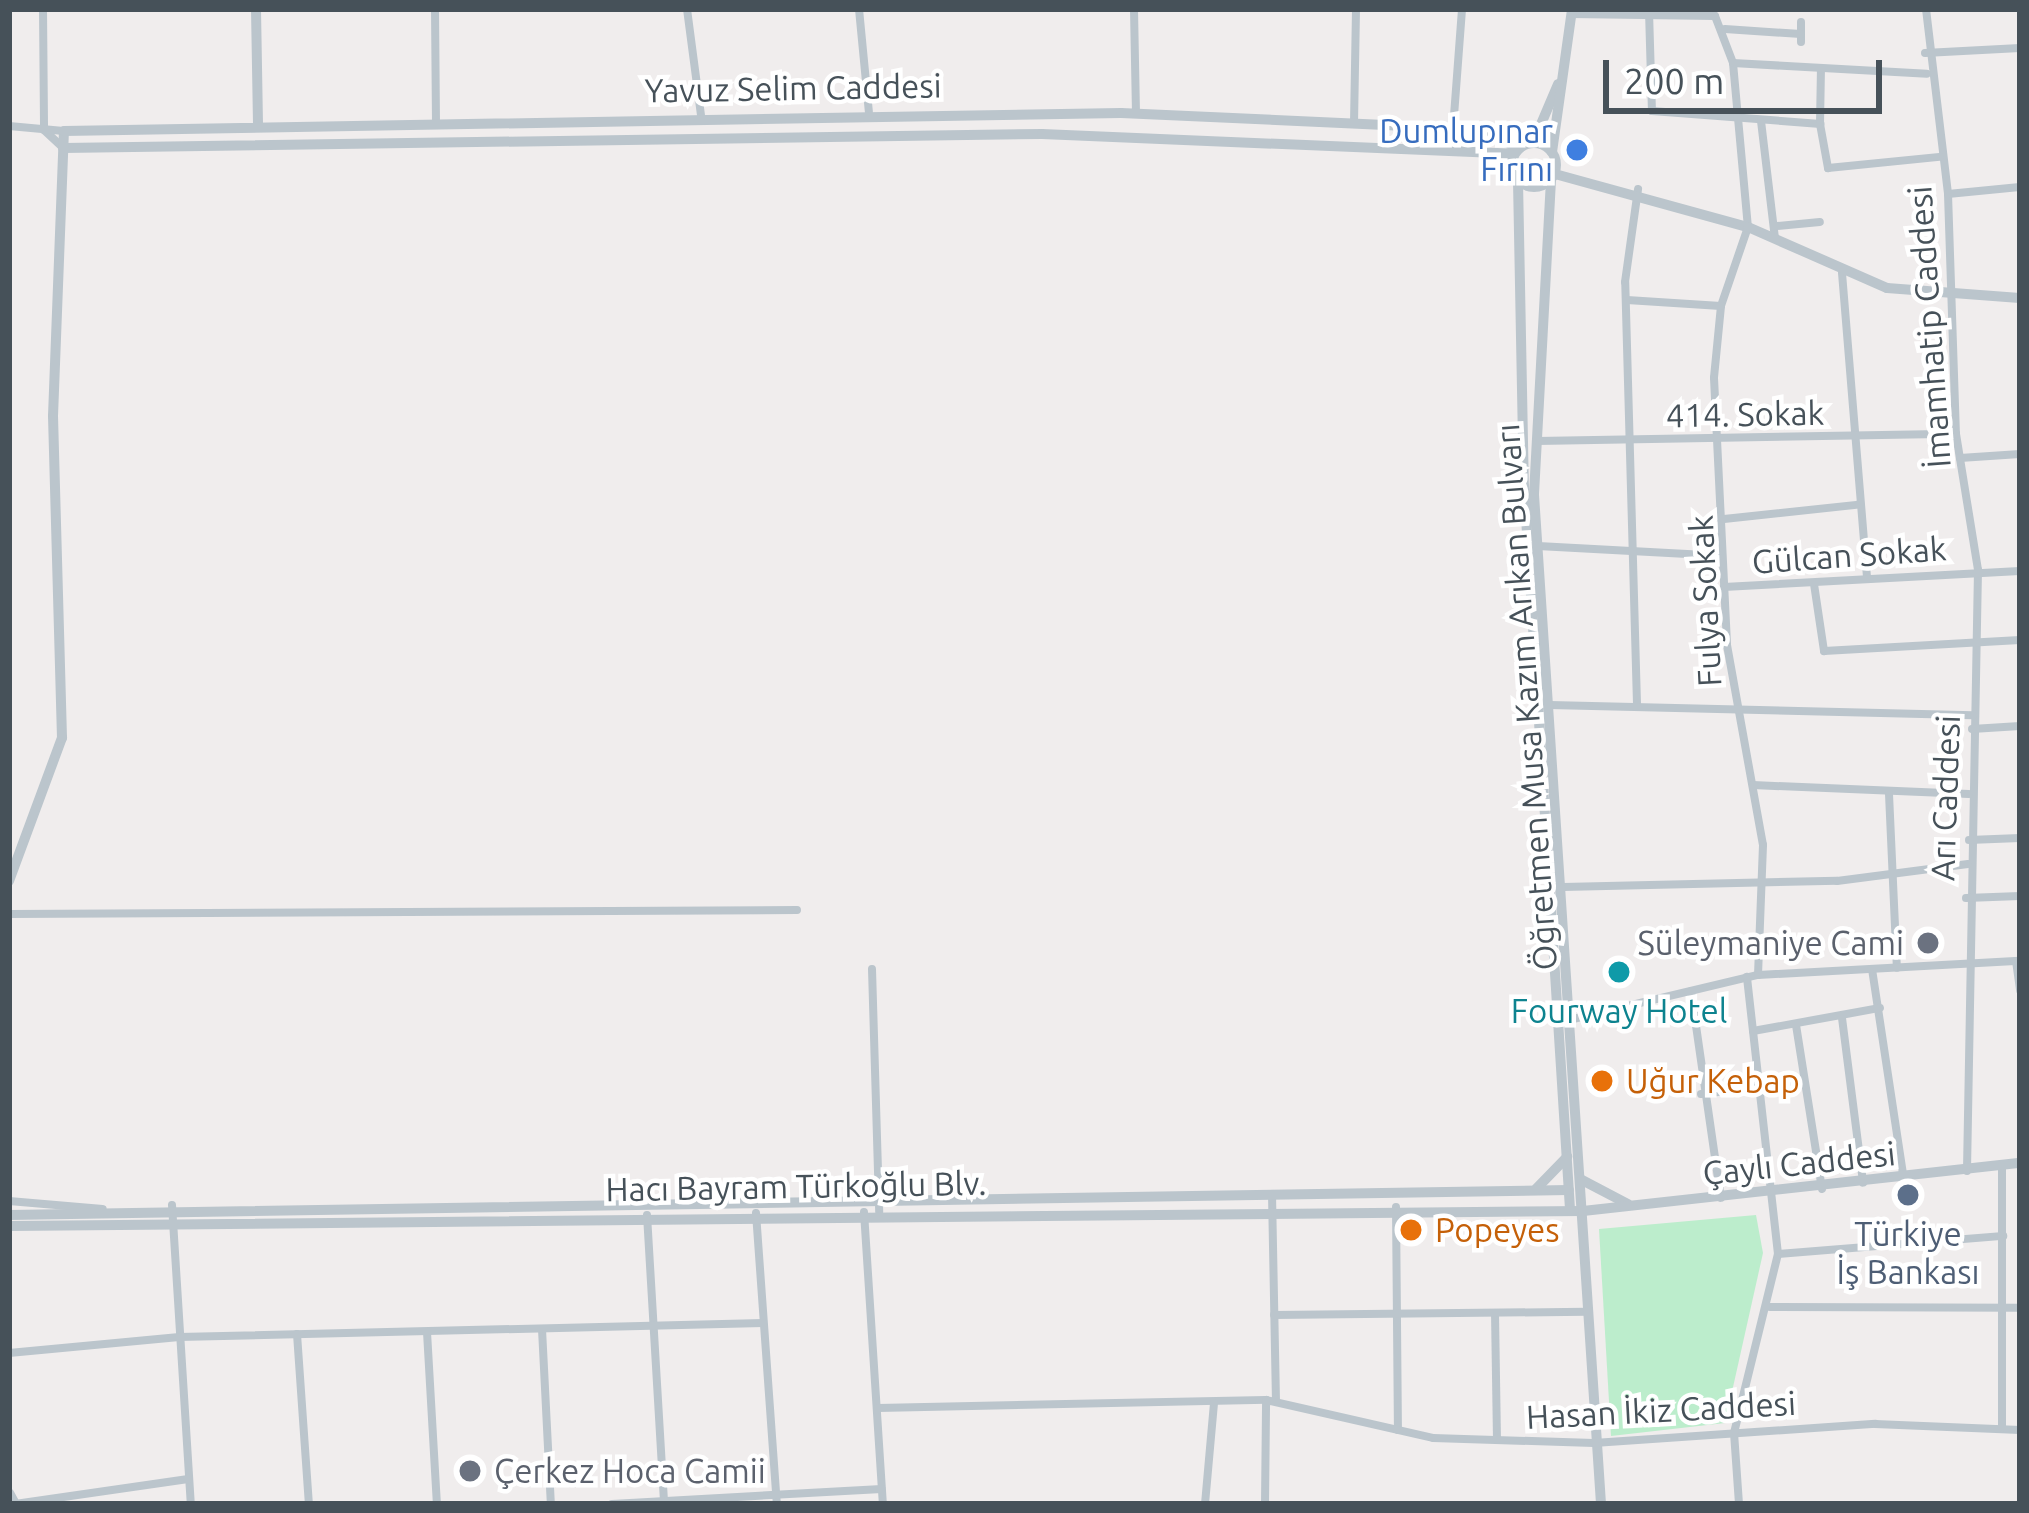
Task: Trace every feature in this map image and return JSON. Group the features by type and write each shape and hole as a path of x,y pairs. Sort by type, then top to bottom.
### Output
{"street":[{"path":"43,9 44,130 63,148"},
{"path":"256,9 258,126"},
{"path":"435,9 436,122"},
{"path":"687,9 701,116"},
{"path":"859,9 871,136"},
{"path":"1134,9 1136,113"},
{"path":"1354,124 1355,9"},
{"path":"1453,129 1462,9"},
{"name":"İmamhatip Caddesi","path":"1925,9 1927,74 1948,194 1956,434 1978,570"},
{"path":"1649,10 1652,111 1820,124"},
{"path":"1533,143 1552,152 1571,12 1649,10 1715,16 1726,29 1732,63 1748,227"},
{"path":"1726,29 1801,38 1801,22"},
{"path":"1925,53 2020,48"},
{"path":"1732,63 1927,74"},
{"path":"1822,68 1820,124 1828,168 1939,157"},
{"path":"1517,151 1533,143 1559,82"},
{"name":"Yavuz Selim Caddesi","path":"64,131 869,112 1136,113 1453,129 1517,151"},
{"path":"1761,121 1778,226 1775,240"},
{"path":"9,126 64,131 53,416 62,737 9,881"},
{"name":"Yavuz Selim Caddesi","path":"63,148 1166,135 1517,151"},
{"name":"Öğretmen Musa Kazım Arıkan Bulvarı","path":"1517,151 1533,546 1582,1180 1576,1211"},
{"name":"Öğretmen Musa Kazım Arıkan Bulvarı","path":"1552,152 1534,441 1533,546 1563,886 1568,1190 1576,1211"},
{"path":"1518,181 1553,177 1638,189 1748,227 1842,273 1954,297 2020,298"},
{"path":"1948,194 2020,187"},
{"path":"1637,704 1635,439 1628,300 1638,189"},
{"path":"1778,226 1820,222"},
{"name":"Fulya Sokak","path":"1748,227 1721,306 1719,438 1724,519 1720,556 1734,705 1753,785 1761,881 1758,975"},
{"path":"1842,273 1856,505 1867,577"},
{"path":"1628,300 1721,306"},
{"name":"414. Sokak","path":"1534,441 1956,434"},
{"path":"1960,458 2020,454"},
{"path":"1724,519 1856,505"},
{"path":"1533,546 1633,546 1720,556"},
{"name":"Arı Caddesi","path":"1967,1172 1962,968 1978,570"},
{"name":"Gülcan Sokak","path":"1724,587 2020,571"},
{"path":"1814,584 1824,651 2020,640"},
{"path":"1550,705 1734,705 1973,715"},
{"path":"1972,729 2020,726"},
{"path":"1753,785 1970,794"},
{"path":"1889,794 1888,878 1897,968"},
{"path":"1970,840 2020,838"},
{"path":"1563,886 1888,878 1968,864"},
{"path":"1966,898 2020,896"},
{"path":"9,914 796,910"},
{"path":"1567,1020 1758,975 1962,968 2018,961 2020,992"},
{"path":"872,969 879,1205"},
{"path":"1872,969 1904,1179"},
{"path":"1739,1504 1734,1433 1770,1307 1778,1254 1747,977"},
{"path":"1691,991 1701,1094 1721,1199"},
{"path":"1754,1031 1880,1008"},
{"path":"1842,1018 1863,1184"},
{"path":"1796,1025 1822,1189"},
{"path":"1701,1094 1762,1087"},
{"path":"1535,1190 1567,1157"},
{"name":"Çaylı Caddesi","path":"1576,1211 1822,1189 2020,1163"},
{"path":"2002,1164 2002,1428"},
{"path":"1582,1180 1637,1206"},
{"name":"Hacı Bayram Türkoğlu Blv.","path":"9,1226 172,1211 1272,1200 1568,1190"},
{"path":"1265,1504 1274,1315 1272,1200"},
{"name":"Hacı Bayram Türkoğlu Blv.","path":"1272,1200 1576,1211"},
{"path":"9,1201 103,1209"},
{"name":"Hacı Bayram Türkoğlu Blv.","path":"9,1215 103,1209 647,1215 864,1212 879,1205"},
{"path":"1396,1207 1398,1430"},
{"path":"172,1211 191,1504"},
{"path":"1576,1211 1603,1504"},
{"path":"864,1212 883,1504"},
{"path":"757,1213 776,1500"},
{"path":"647,1215 664,1503"},
{"path":"1778,1254 2002,1236"},
{"path":"1770,1307 2020,1308"},
{"path":"1274,1315 1586,1312"},
{"path":"1495,1313 1497,1441"},
{"path":"9,1353 179,1337 763,1323"},
{"path":"542,1329 551,1504"},
{"path":"427,1332 437,1504"},
{"path":"297,1334 309,1504"},
{"name":"Hasan İkiz Caddesi","path":"878,1408 1271,1401 1398,1430 1497,1441 1594,1443 1734,1433 2020,1430"},
{"path":"1205,1504 1214,1402"},
{"path":"9,1493 15,1504 188,1479"},
{"path":"612,1504 776,1500 882,1489"}],"green space":[{"path":"1756,1215 1763,1253 1725,1423 1611,1436 1599,1229"}],"place":[{"name":"Dumlupınar Fırını","path":"1577,150"},
{"name":"Süleymaniye Cami","path":"1928,943"},
{"name":"Fourway Hotel","path":"1619,972"},
{"name":"Uğur Kebap","path":"1602,1081"},
{"name":"Türkiye İş Bankası","path":"1908,1195"},
{"name":"Popeyes","path":"1411,1230"},
{"name":"Çerkez Hoca Camii","path":"470,1471"}]}
